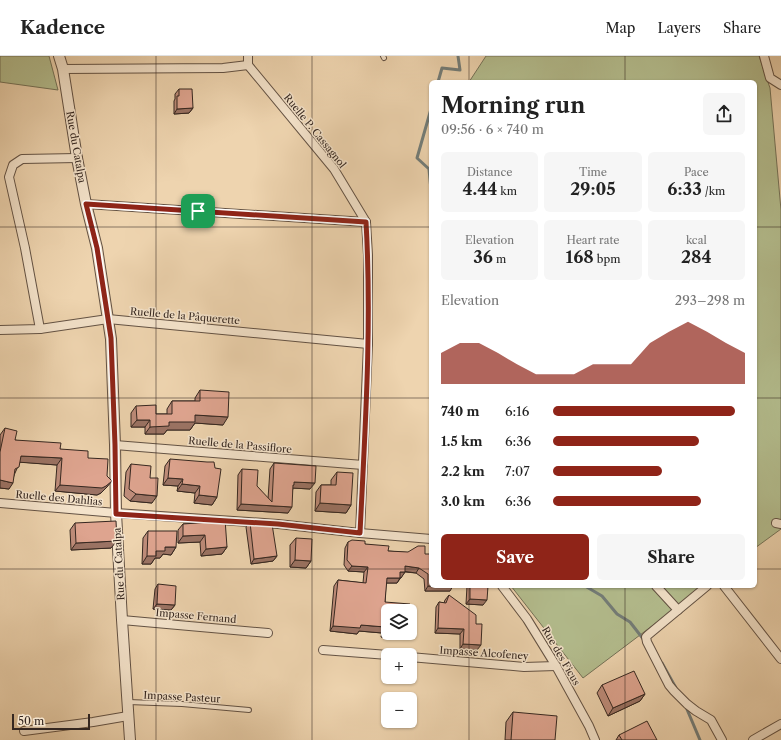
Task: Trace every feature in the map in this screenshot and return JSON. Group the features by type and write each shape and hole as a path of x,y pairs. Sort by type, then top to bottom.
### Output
{"street":[{"name":"Rue du Catalpa","path":"59,56 63,68 77,158 86,204 97,248 111,338 116,514 128,702"},
{"path":"63,68 223,68 248,65 248,56"},
{"path":"764,56 770,78 781,85"},
{"name":"Ruelle P. Cassagnol","path":"248,65 334,169 366,222 368,255 368,344 360,533"},
{"path":"40,329 25,248 9,177 13,165 22,160 77,158"},
{"path":"86,204 366,222"},
{"name":"Ruelle de la Pâquerette","path":"0,330 40,329 108,319 368,344"},
{"name":"Ruelle de la Passiflore","path":"115,445 363,465"},
{"name":"Ruelle des Dahlias","path":"0,503 116,514"},
{"path":"116,514 278,524 429,539"},
{"name":"Rue des Ficus","path":"504,588 527,619 556,666 589,726 595,740"},
{"path":"658,588 678,610"},
{"path":"705,588 648,635 646,637 646,642 674,692 696,711 711,720 722,740"},
{"path":"726,588 781,659"},
{"name":"Impasse Fernand","path":"122,620 268,633"},
{"path":"323,650 381,655"},
{"name":"Impasse Alcofeney","path":"417,658 524,667 556,666"},
{"path":"24,731 128,716 130,740"},
{"path":"753,740 781,724"}],"lane":[{"name":"Impasse Pasteur","path":"128,702 182,704 249,710"},
{"path":"128,702 128,716"}],"green space":[{"path":"0,56 49,56 58,90 0,82"},
{"path":"486,56 759,56 770,88 781,210 781,529 757,547 757,80 470,80"},
{"path":"513,588 702,588 583,678"}],"building":[{"path":"179,89 192,89 193,108 177,109 177,96 179,96"},
{"path":"200,390 229,392 228,417 195,415 195,422 169,422 169,426 150,427 150,420 137,420 136,406 156,405 156,414 172,414 172,401 200,401"},
{"path":"5,428 17,431 15,440 61,443 60,449 88,451 88,458 108,459 107,476 112,481 102,488 60,485 62,458 21,456 19,467 15,469 13,483 0,480 0,452"},
{"path":"170,459 214,462 215,468 221,469 217,497 199,495 200,486 182,484 183,479 168,478"},
{"path":"274,463 316,466 315,483 294,482 292,507 241,504 242,469 258,470 257,486 272,502"},
{"path":"131,464 151,466 150,478 158,478 157,496 136,494 129,489"},
{"path":"337,472 353,473 351,505 320,503 321,485 336,485"},
{"path":"211,518 225,519 227,547 206,549 205,535 183,536 183,524 211,522"},
{"path":"116,521 117,541 76,543 75,523"},
{"path":"250,522 272,524 277,556 254,559"},
{"path":"148,531 177,531 176,547 165,547 165,551 156,551 156,556 147,556"},
{"path":"296,538 312,539 311,561 295,560"},
{"path":"352,540 365,541 365,544 389,546 388,551 408,552 418,546 425,546 425,554 429,554 429,586 428,574 419,568 405,566 405,572 400,572 400,578 387,578 385,602 410,604 381,604 381,627 361,625 360,628 333,626 338,580 366,583 368,567 352,566 347,560 348,542"},
{"path":"158,584 176,586 175,605 157,604"},
{"path":"470,588 488,588 487,600 470,599"},
{"path":"449,595 476,615 476,624 482,624 481,645 463,644 464,629 438,628 439,602 446,603"},
{"path":"634,671 645,694 613,708 602,685"},
{"path":"513,712 557,716 555,740 511,740"},
{"path":"647,721 657,740 622,740 619,735"}],"waterway":[{"path":"439,80 442,68 460,70 458,56"},
{"path":"429,116 417,158 429,169"},
{"path":"588,588 602,596 617,614 630,622 644,640"},
{"path":"662,663 676,688"},
{"path":"686,707 700,740"}],"route":[{"path":"86,204 198,211 366,222 368,255 368,344 360,533 278,524 116,514 111,338 97,248 86,204"}]}
